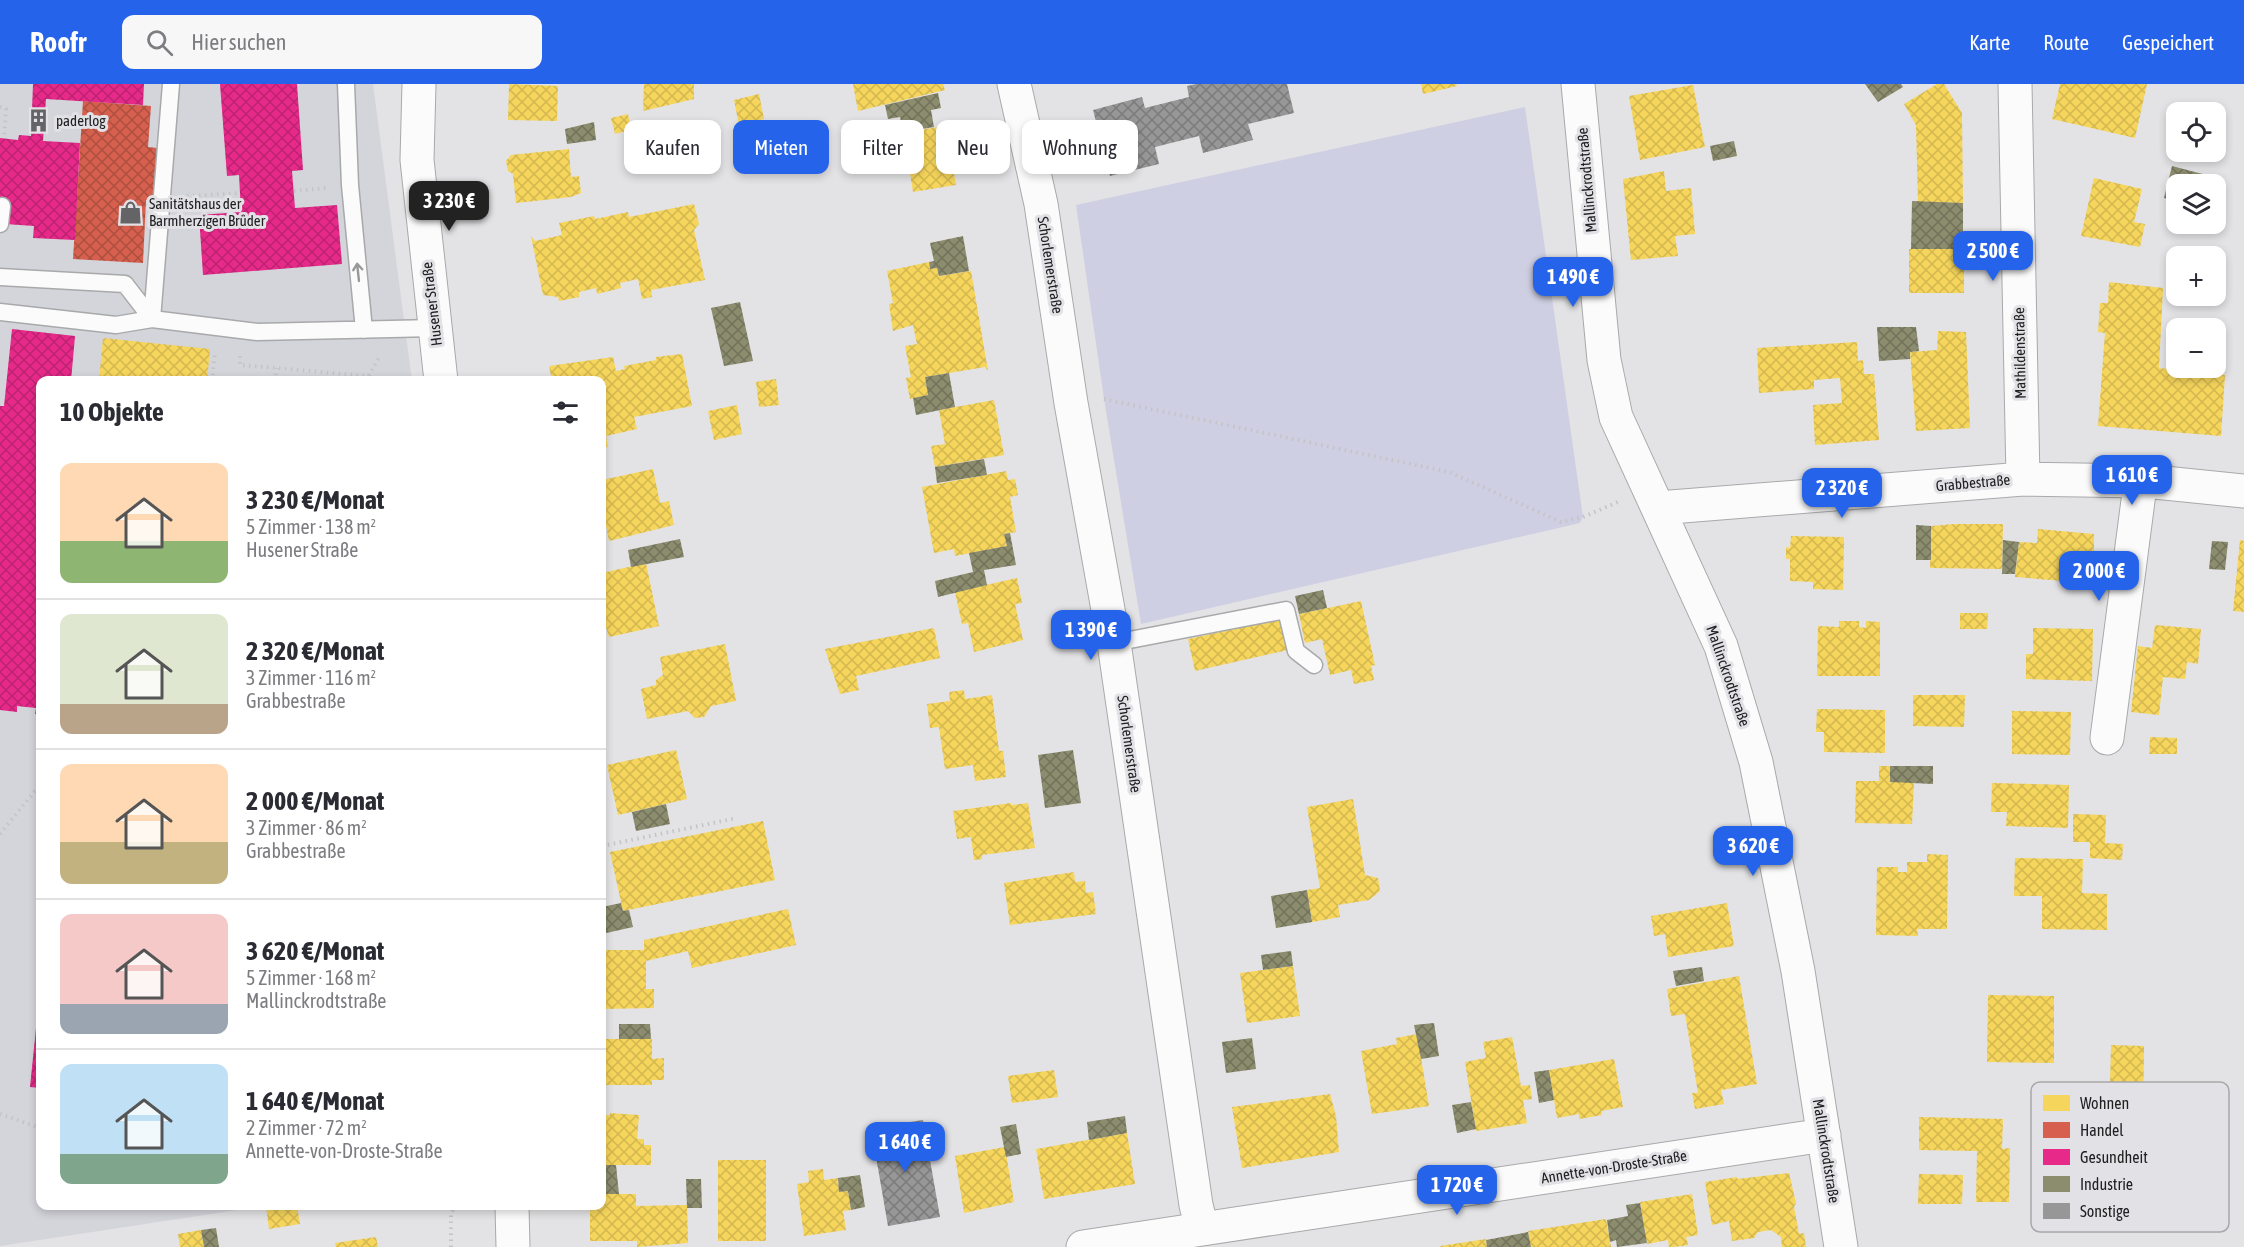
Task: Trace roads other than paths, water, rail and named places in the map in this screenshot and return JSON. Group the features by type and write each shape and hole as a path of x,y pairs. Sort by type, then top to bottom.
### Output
{"street":[{"name":"Husener Straße","path":"419,84 417,160 440,376"},
{"name":"Schorlemerstraße","path":"1014,84 1041,204 1071,403 1114,643 1194,1194 1202,1229"},
{"name":"Mallinckrodtstraße","path":"1578,84 1604,360 1616,417 1721,646 1756,762 1798,971 1841,1247"},
{"name":"Mathildenstraße","path":"2015,84 2023,479"},
{"name":"Grabbestraße","path":"1654,500 2023,479 2145,481 2244,491"},
{"path":"2107,738 2139,493 2145,481"},
{"name":"Annette-von-Droste-Straße","path":"1083,1247 1824,1135"},
{"path":"512,1210 513,1247"}],"lane":[{"path":"152,320 171,84"},
{"path":"346,84 350,185 364,330"},
{"path":"0,224 2,206"},
{"path":"0,277 125,284 152,320"},
{"path":"0,312 116,325 152,320 257,332 435,328"},
{"path":"1114,643 1286,610 1296,651 1314,665"}],"place":[{"name":"paderlog","path":"38,121"},
{"name":"Sanitätshaus der Barmherzigen Brüder","path":"131,213"}]}
